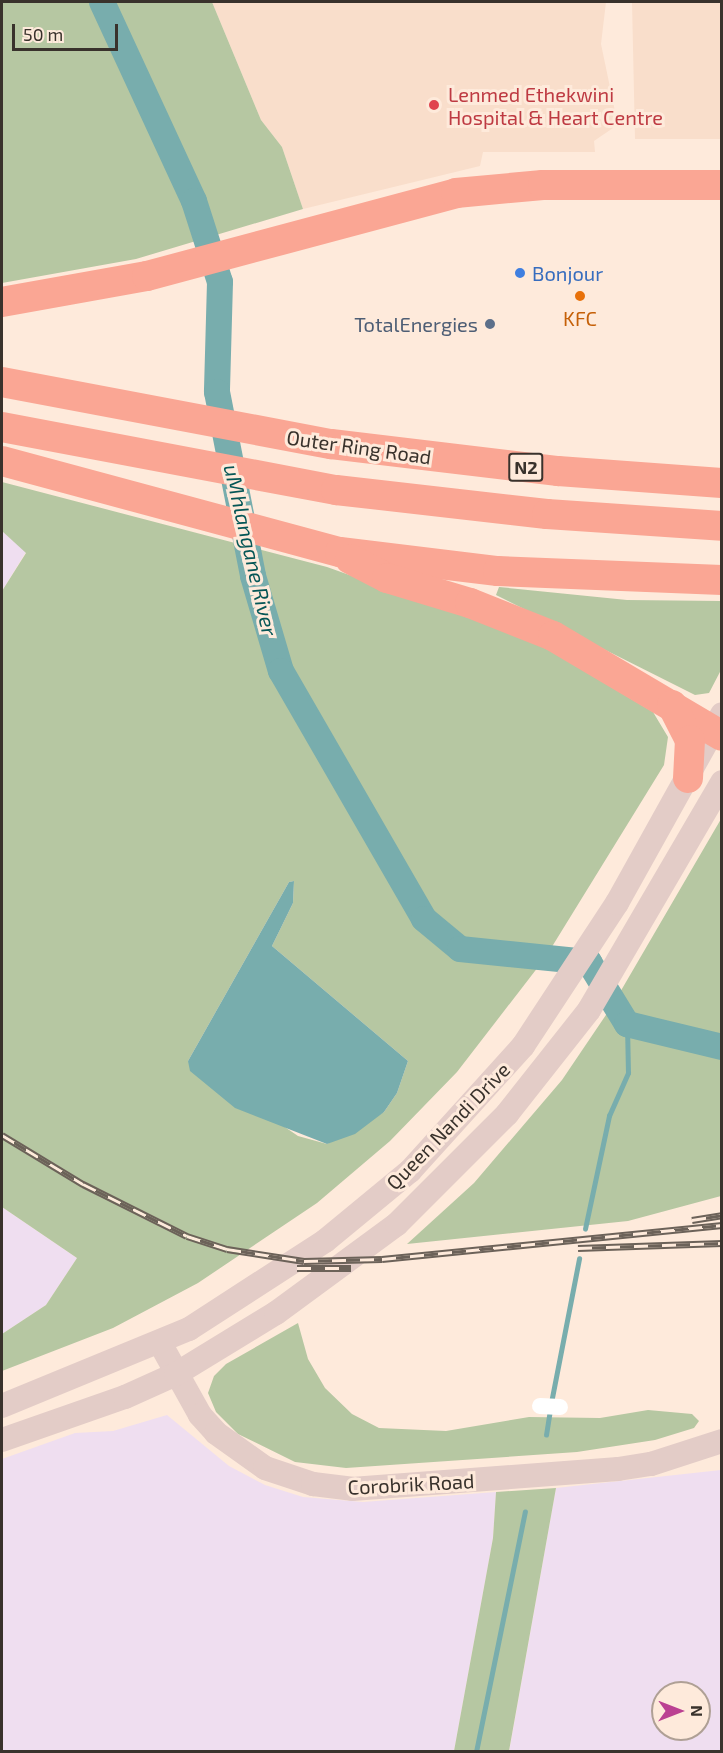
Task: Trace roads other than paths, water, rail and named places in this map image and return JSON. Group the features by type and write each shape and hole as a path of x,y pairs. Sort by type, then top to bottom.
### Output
{"highway":[{"path":"2,302 147,276 284,238 480,190 722,185"},
{"name":"Outer Ring Road","path":"2,382 331,444 558,471 722,483"},
{"name":"N2","path":"2,428 336,490 547,514 722,526"},
{"path":"2,461 210,520 331,550 498,571 722,580"},
{"path":"331,550 387,578 470,603 553,636 672,704 719,726"},
{"path":"672,704 690,740 688,778"}],"main road":[{"name":"Queen Nandi Drive","path":"2,1407 189,1329 325,1241 410,1171 467,1112 523,1046 573,970 719,726"},
{"name":"Queen Nandi Drive","path":"2,1440 176,1374 222,1347 398,1224 507,1113 589,1010 719,786"},
{"name":"Corobrik Road","path":"160,1343 200,1415 247,1457 278,1473 336,1488 618,1469 651,1464 722,1441"}],"street":[{"path":"540,1406 560,1407"}],"water":[{"path":"294,881 293,903 272,946 408,1061 397,1093 384,1112 355,1134 327,1144 235,1108 190,1071 188,1061 289,882"}],"waterway":[{"name":"uMhlangane River","path":"102,2 194,201 220,282 217,392 253,576 281,671 424,919 460,949 589,962 627,1024 722,1047"},
{"path":"585,1229 609,1116 628,1073 627,1024"},
{"path":"551,1403 579,1259"},
{"path":"546,1435 550,1411"},
{"path":"476,1752 525,1512"}],"railway":[{"path":"2,1135 83,1184 187,1236 227,1249 304,1261 382,1259 722,1225"},
{"path":"692,1220 722,1215"},
{"path":"578,1248 722,1243"},
{"path":"297,1268 351,1268"}],"place":[{"name":"Lenmed Ethekwini Hospital & Heart Centre","path":"434,105"},
{"name":"Bonjour","path":"520,273"},
{"name":"KFC","path":"580,296"},
{"name":"TotalEnergies","path":"490,324"}]}
